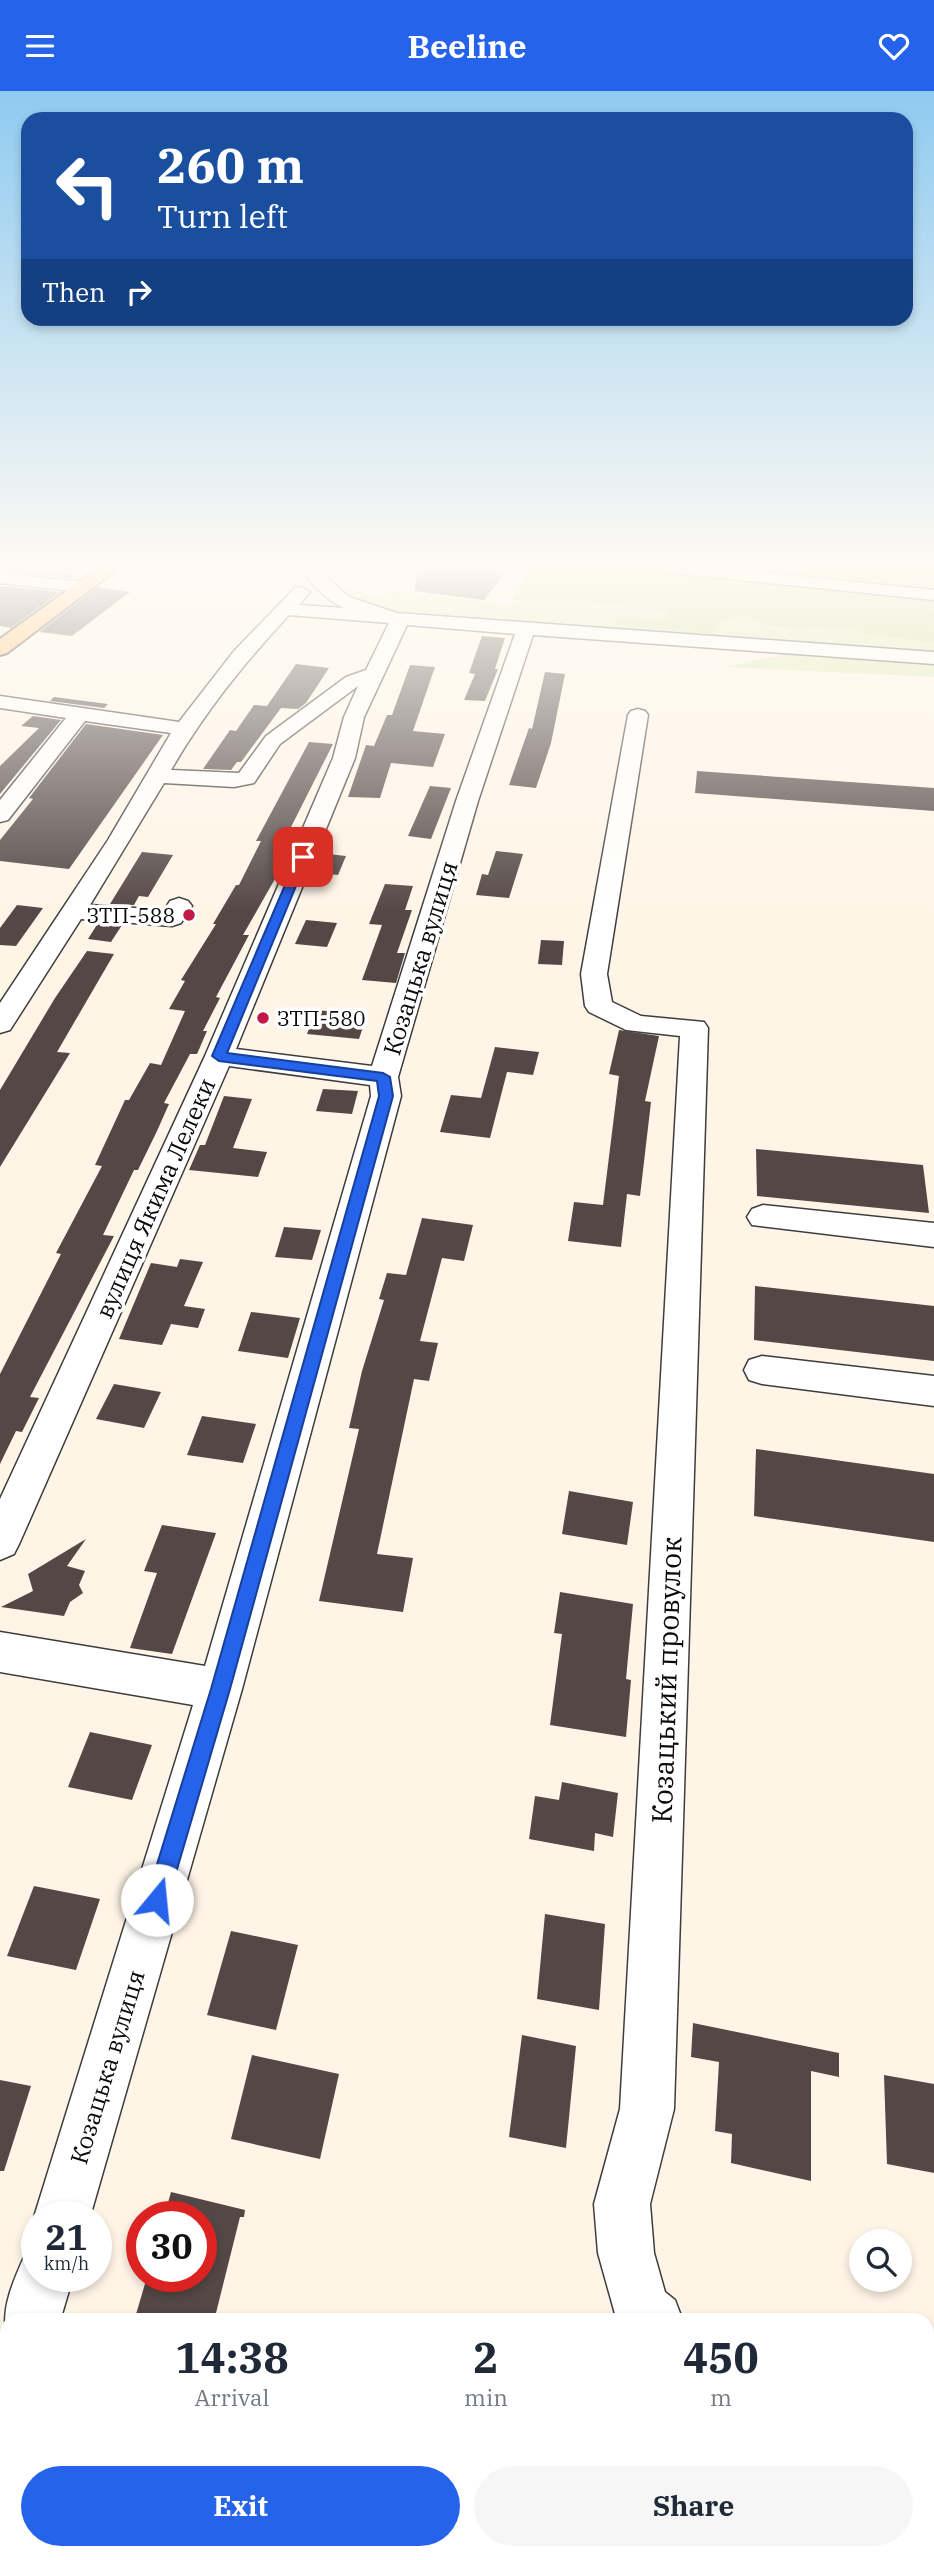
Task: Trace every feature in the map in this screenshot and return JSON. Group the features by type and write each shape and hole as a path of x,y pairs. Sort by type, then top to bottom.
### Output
{"street":[{"path":"0,1024 74,911 184,729 219,683"},
{"path":"157,776 234,780 246,778 273,740 349,683"},
{"name":"вулиця Якима Лелеки","path":"0,1542 219,1056 344,758 354,717 369,683"},
{"name":"Козацька вулиця","path":"67,2201 220,1689 386,1096 383,1077 467,801 507,683"},
{"path":"0,702 184,729"},
{"path":"0,815 80,714"},
{"name":"Козацький провулок","path":"638,715 594,974 599,1006 636,1024 694,1028 647,2109 622,2204 626,2253 641,2309 645,2313"},
{"path":"74,911 172,918 179,906"},
{"path":"219,1056 383,1077"},
{"path":"763,1217 934,1235"},
{"path":"762,1370 934,1391"},
{"path":"0,1651 220,1689"},
{"path":"33,2313 40,2292"}],"building":[{"path":"283,683 319,683 306,703 298,709 281,708 241,762 237,762 231,770 203,769 230,730 236,731 254,705 267,706"},
{"path":"403,683 429,683 413,731 445,734 433,767 391,763 380,798 348,797 366,745 374,746 387,715 392,715"},
{"path":"471,683 492,683 485,701 464,700"},
{"path":"542,683 563,683 551,743 536,788 509,785 529,728 532,729"},
{"path":"54,697 108,704 104,708 50,701"},
{"path":"33,716 61,720 0,794 0,766 39,728 21,726"},
{"path":"86,724 163,735 69,869 0,861 0,840"},
{"path":"309,742 333,744 290,829 294,829 283,851 290,851 282,870 243,935 249,935 216,997 220,998 203,1031 207,1031 197,1054 190,1054 164,1103 169,1104 157,1131 138,1170 134,1170 103,1235 114,1236 30,1397 39,1398 22,1432 16,1431 0,1464 0,1374 61,1254 56,1253 102,1166 95,1165 125,1100 129,1100 150,1063 161,1065 185,1011 169,1009 185,981 181,980 216,924 213,924 236,885 239,885 261,841 256,841"},
{"path":"697,771 934,788 934,811 695,793"},
{"path":"430,786 451,788 431,839 408,836"},
{"path":"496,851 523,854 509,898 476,895 482,874 488,875"},
{"path":"142,852 173,855 148,897 139,896 134,905 110,904"},
{"path":"319,853 346,856 338,875 311,872"},
{"path":"385,884 413,886 405,910 412,910 397,953 405,953 396,983 362,980 382,925 369,924"},
{"path":"17,905 43,908 16,946 0,945 0,928"},
{"path":"306,920 337,923 327,947 295,944"},
{"path":"98,923 122,925 111,942 88,939"},
{"path":"541,940 564,941 562,965 538,964"},
{"path":"87,951 114,954 57,1052 70,1053 0,1167 0,1090 55,998"},
{"path":"316,1010 367,1015 359,1039 307,1034"},
{"path":"619,1030 659,1036 645,1101 651,1102 640,1196 627,1194 621,1247 568,1241 574,1202 603,1205 619,1076 609,1074"},
{"path":"495,1047 539,1052 533,1075 507,1072 490,1138 440,1132 451,1095 481,1098"},
{"path":"323,1089 358,1091 352,1114 316,1111"},
{"path":"224,1096 252,1099 233,1148 267,1152 258,1177 189,1170 200,1145 205,1145"},
{"path":"756,1149 923,1165 929,1213 757,1196"},
{"path":"422,1218 473,1225 464,1261 442,1258 420,1341 438,1343 429,1381 414,1379 377,1554 413,1558 403,1612 319,1601 359,1429 349,1428 362,1371 384,1300 379,1299 387,1273 406,1275"},
{"path":"284,1227 321,1230 312,1260 275,1257"},
{"path":"180,1259 203,1262 184,1306 205,1309 198,1328 171,1324 162,1345 119,1339 151,1263 177,1267"},
{"path":"755,1286 934,1306 934,1361 754,1340"},
{"path":"251,1312 300,1318 288,1358 238,1351"},
{"path":"114,1384 161,1392 144,1428 96,1419"},
{"path":"202,1416 256,1424 243,1463 187,1455"},
{"path":"756,1449 934,1474 934,1542 754,1516"},
{"path":"569,1491 633,1502 627,1545 562,1534"},
{"path":"162,1525 216,1533 172,1654 130,1648 157,1573 144,1571"},
{"path":"86,1539 67,1566 85,1571 79,1585 83,1593 70,1602 64,1616 1,1607 33,1591 28,1574"},
{"path":"560,1592 633,1604 626,1679 631,1680 626,1737 550,1725 562,1634 554,1633"},
{"path":"90,1732 152,1745 132,1800 68,1787"},
{"path":"562,1782 618,1793 613,1837 595,1833 594,1851 529,1839 535,1796 559,1800"},
{"path":"34,1886 100,1899 76,1970 7,1956"},
{"path":"545,1914 605,1924 599,2010 537,1999"},
{"path":"231,1931 298,1945 276,2030 207,2015"},
{"path":"693,2023 839,2053 839,2077 811,2071 811,2181 731,2163 732,2134 715,2131 719,2062 691,2057"},
{"path":"522,2035 576,2046 566,2148 509,2137"},
{"path":"252,2055 339,2074 320,2159 231,2139"},
{"path":"884,2075 934,2084 934,2173 887,2164"},
{"path":"0,2080 31,2086 4,2171 0,2171"},
{"path":"171,2192 208,2201 168,2201"},
{"path":"217,2203 245,2210 244,2217 240,2217 216,2313 136,2313 143,2292 217,2292"}],"place":[{"name":"ЗТП-588","path":"189,915"},
{"name":"ЗТП-580","path":"263,1018"}],"route":[{"path":"157,1900 220,1689 386,1096 383,1077 219,1056 303,857"}]}
